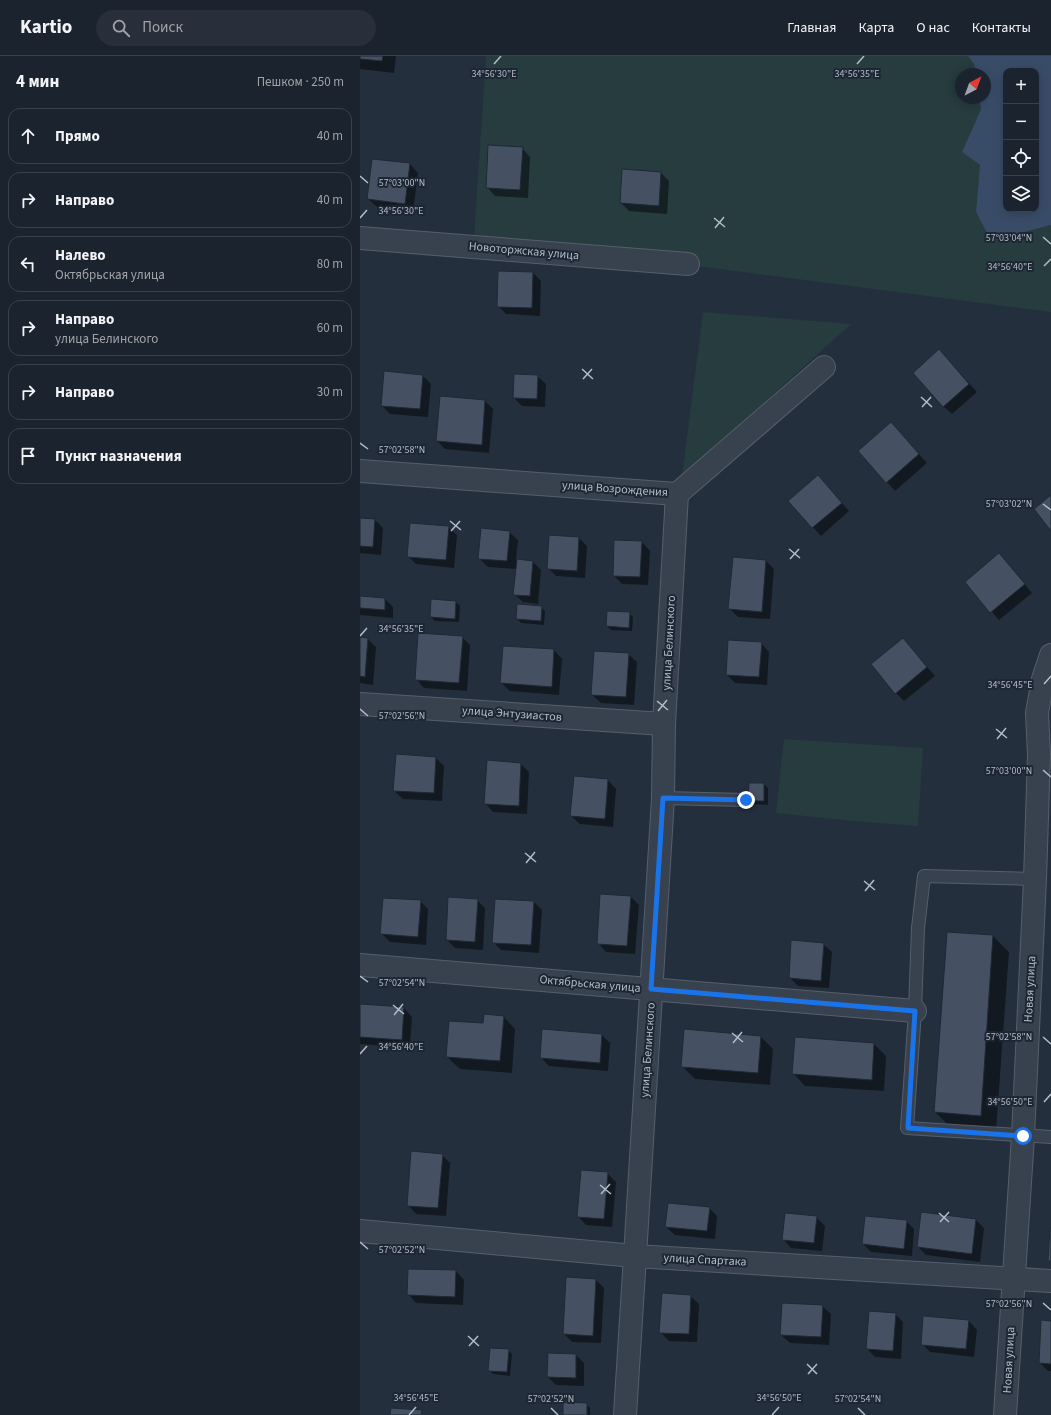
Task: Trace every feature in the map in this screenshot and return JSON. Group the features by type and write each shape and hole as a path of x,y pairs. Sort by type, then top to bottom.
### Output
{"street":[{"name":"Новоторжская улица","path":"360,238 688,264"},
{"name":"улица Возрождения","path":"360,471 677,494 824,367"},
{"name":"улица Белинского","path":"625,1415 663,798 664,724 677,494"},
{"name":"Новая улица","path":"1005,1415 1023,1136 1035,879 1039,754 1037,714 1043,679 1051,655"},
{"name":"улица Энтузиастов","path":"360,704 664,724"},
{"name":"Октябрьская улица","path":"360,965 915,1011"},
{"name":"улица Спартака","path":"360,1231 635,1256 1051,1281"}],"lane":[{"path":"663,798 746,800"},
{"path":"1035,879 924,876 918,928 908,1128 1051,1137"}],"green space":[{"path":"486,56 968,56 974,64 975,68 955,68 955,104 980,104 981,109 962,152 980,165 976,212 991,241 1051,225 1051,312 474,237"},
{"path":"703,312 851,324 682,477"},
{"path":"784,739 923,748 918,826 776,813"}],"water":[{"path":"968,56 1051,56 1051,225 991,241 976,212 980,165 962,152 981,109 980,104 991,104 991,68 975,68 974,64"}],"building":[{"path":"360,56 383,56 382,61 360,59"},
{"path":"488,145 523,147 520,190 486,188"},
{"path":"372,159 410,163 405,204 367,199"},
{"path":"622,169 661,172 659,206 620,203"},
{"path":"498,271 533,272 532,308 497,307"},
{"path":"939,349 969,384 943,407 913,373"},
{"path":"384,371 423,375 420,409 381,406"},
{"path":"514,374 538,375 537,399 513,398"},
{"path":"440,396 485,400 482,445 436,441"},
{"path":"891,422 919,454 886,483 858,451"},
{"path":"818,475 842,503 812,528 788,501"},
{"path":"1051,495 1051,531 1034,509"},
{"path":"360,518 375,519 373,547 360,546"},
{"path":"410,523 449,526 446,560 407,557"},
{"path":"481,528 510,531 507,561 478,559"},
{"path":"549,535 579,537 577,571 547,569"},
{"path":"614,540 642,541 640,577 613,576"},
{"path":"999,553 1025,584 990,613 965,582"},
{"path":"733,557 766,560 762,612 728,609"},
{"path":"517,559 533,561 530,596 513,595"},
{"path":"360,596 385,598 385,610 360,608"},
{"path":"431,599 456,601 455,619 430,617"},
{"path":"517,604 542,606 541,621 516,619"},
{"path":"607,611 630,612 629,628 606,626"},
{"path":"418,633 463,636 459,683 415,680"},
{"path":"360,637 368,638 365,677 360,676"},
{"path":"903,638 927,667 895,694 871,664"},
{"path":"728,640 762,642 759,677 726,675"},
{"path":"503,646 554,649 552,687 500,683"},
{"path":"594,651 629,653 626,697 591,695"},
{"path":"396,754 436,757 434,793 393,791"},
{"path":"487,760 521,763 519,806 484,804"},
{"path":"574,776 608,779 605,819 570,816"},
{"path":"749,783 764,783 764,801 748,801"},
{"path":"600,894 631,896 627,946 597,944"},
{"path":"448,897 478,899 475,942 446,940"},
{"path":"383,898 421,900 418,937 380,934"},
{"path":"495,899 534,901 531,945 492,943"},
{"path":"947,932 993,935 981,1116 934,1112"},
{"path":"791,940 824,943 821,981 789,978"},
{"path":"360,1004 404,1007 402,1040 360,1037"},
{"path":"484,1014 504,1016 500,1061 446,1057 449,1021 483,1023"},
{"path":"542,1029 602,1034 600,1063 540,1058"},
{"path":"684,1029 761,1036 758,1073 681,1067"},
{"path":"795,1037 874,1043 872,1080 792,1074"},
{"path":"411,1151 443,1154 438,1208 407,1206"},
{"path":"581,1170 608,1172 604,1219 577,1217"},
{"path":"668,1203 710,1207 707,1231 665,1227"},
{"path":"921,1212 976,1219 972,1254 917,1247"},
{"path":"785,1213 817,1216 814,1243 782,1240"},
{"path":"865,1216 907,1220 904,1249 862,1244"},
{"path":"1050,1228 1051,1261 1048,1261"},
{"path":"408,1269 456,1270 455,1297 407,1295"},
{"path":"566,1277 596,1279 593,1336 563,1334"},
{"path":"662,1293 691,1295 689,1334 659,1333"},
{"path":"782,1303 823,1305 821,1337 780,1335"},
{"path":"869,1311 896,1313 893,1351 866,1349"},
{"path":"923,1316 969,1320 966,1349 921,1345"},
{"path":"1041,1320 1051,1321 1051,1364 1039,1363"},
{"path":"490,1348 509,1349 507,1372 488,1371"},
{"path":"548,1353 576,1354 576,1378 547,1377"},
{"path":"563,1402 587,1403 587,1415 563,1415"},
{"path":"391,1408 422,1410 421,1415 390,1415"}],"route":[{"path":"746,800 663,798 651,989 915,1011 908,1128 1023,1136"}]}
